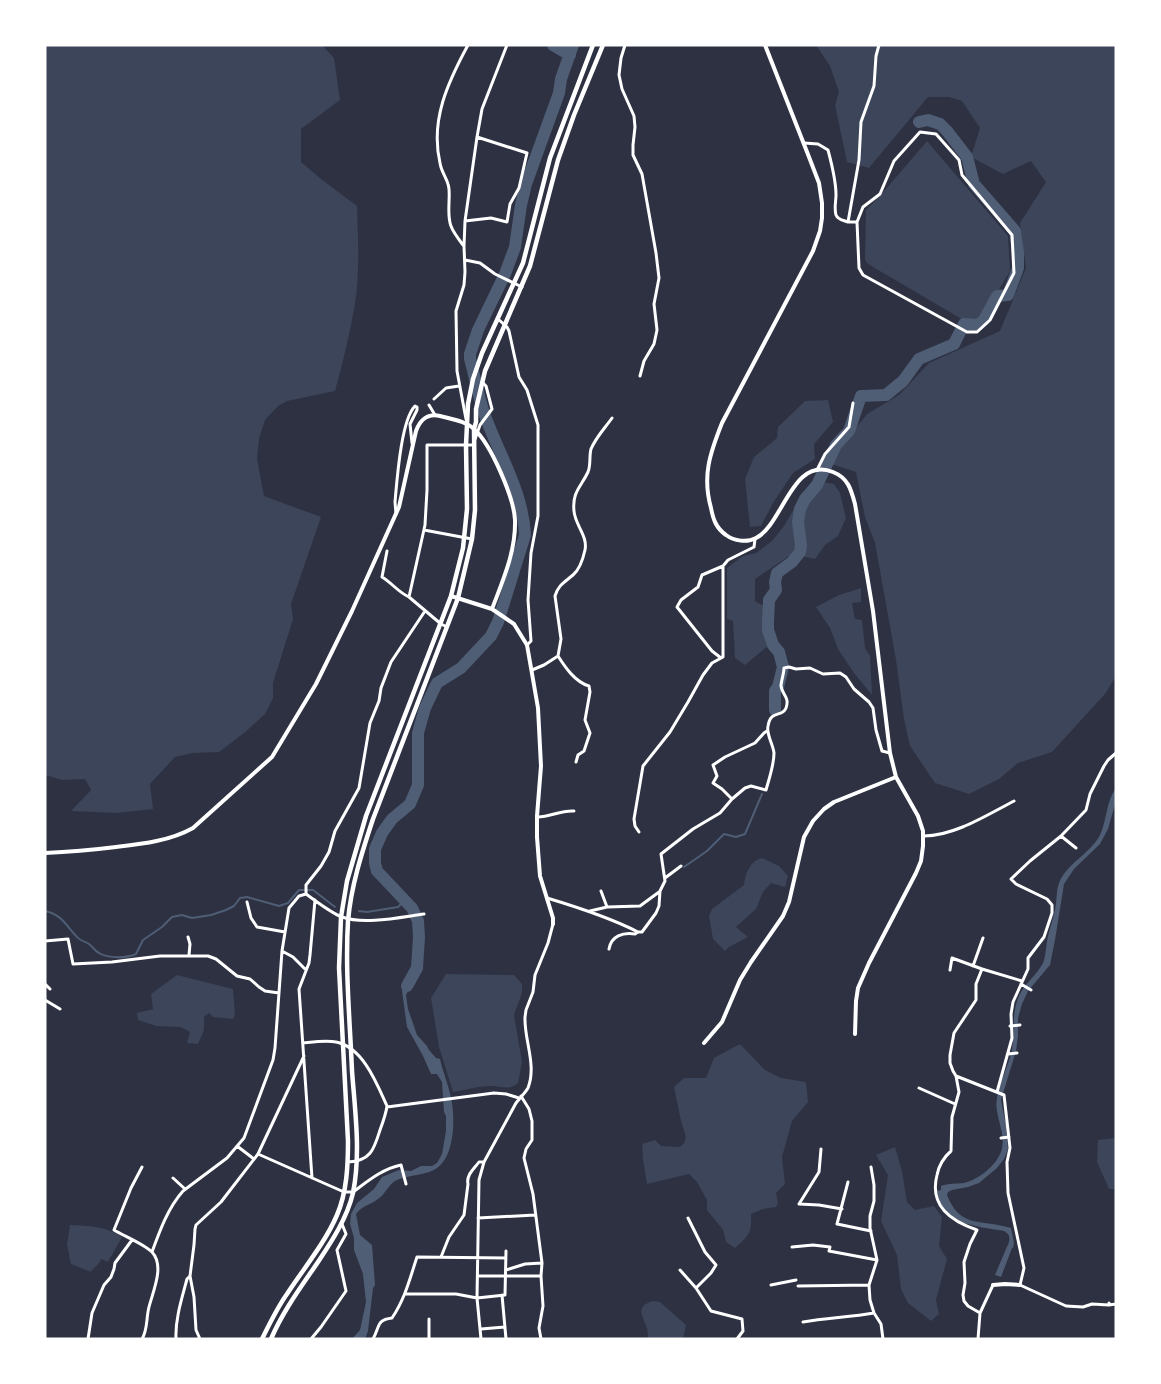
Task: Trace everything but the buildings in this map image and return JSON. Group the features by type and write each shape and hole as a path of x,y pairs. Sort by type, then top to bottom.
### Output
{"main road":[{"path":"262,1339 285,1296 324,1240 337,1215 344,1191 348,1162 339,968 341,917 347,881 366,816 451,596 464,537 467,509 468,404 477,365 498,319 511,281 523,263 549,158 593,45"},
{"path":"271,1339 279,1321 331,1243 350,1204 357,1162 346,968 348,919 357,872 373,819 458,598 472,539 475,510 473,445 478,423 476,409 481,382 522,287 537,244 558,160 603,45"}],"street":[{"path":"464,246 450,224 448,186 440,164 436,139 444,94 468,45"},
{"path":"467,424 457,371 456,311 464,285 465,222 482,110 507,45"},
{"path":"625,45 619,75 622,89 634,116 636,127 633,156 642,174 659,278 654,304 657,330 654,345 644,361 640,376"},
{"path":"765,45 819,183 822,218 813,251 722,423 712,449 706,484 717,526 731,539 744,541 756,539 766,531 795,484 805,475 817,470 830,470 843,477 851,487 873,611 890,753 896,777 921,822 924,836 921,861 916,873 868,963 858,988 855,1034"},
{"path":"848,222 859,160 861,122 874,86 879,45"},
{"path":"920,132 936,134 959,160 963,176 1012,234 1014,273 990,320 977,332 967,332 863,275 859,268 857,222 863,207 880,194 894,161 920,132"},
{"path":"465,222 491,218 507,222 510,204 519,188 527,153 477,136"},
{"path":"804,143 818,144 828,150 836,195 836,216 848,222 857,222"},
{"path":"465,260 480,263 496,275 522,287"},
{"path":"498,319 509,331 519,377 527,390 537,425 538,516 529,579 531,641 526,645"},
{"path":"478,423 492,409 486,386 481,382"},
{"path":"434,399 446,388 459,386"},
{"path":"817,470 825,454 849,427 853,403"},
{"path":"429,405 435,415"},
{"path":"396,515 395,502 405,425 415,406 417,410 410,426 412,443"},
{"path":"45,853 143,844 183,834 193,828 272,757 316,684 396,515 403,497 412,443 420,422 426,417 435,415 467,424 476,431 484,441 507,488 515,519 514,542 492,609"},
{"path":"576,762 578,755 585,751 590,733 585,720 590,692 589,686 582,684 558,656 561,639 556,603 557,590 579,568 586,548 585,538 574,513 574,496 588,471 590,454 595,442 612,418"},
{"path":"409,597 424,530 427,445 473,445"},
{"path":"424,530 472,539"},
{"path":"721,658 712,651 677,607 681,600 698,587 702,575 723,566 728,560 754,547 756,539"},
{"path":"387,551 382,577 447,627"},
{"path":"639,832 634,819 643,766 675,725 703,675 712,663 723,657 723,566"},
{"path":"451,596 492,609 514,624 526,645 538,708 541,766 537,837 540,876 553,918 548,943 535,975 533,992 525,1017 532,1075 526,1091 520,1097 484,1162 479,1180 477,1298 482,1339"},
{"path":"424,914 348,919 315,900 306,892 306,885 321,866 335,831 359,788 370,723 391,662 425,611"},
{"path":"532,670 558,656"},
{"path":"732,799 713,783 717,776 713,765 724,757 755,743 767,731 771,717 786,709 788,700 781,687 784,668 810,668 823,674 840,673 846,677 854,689 873,708 882,751 890,753"},
{"path":"609,949 614,937 642,932 656,913 665,878 661,854 693,829 720,813 745,788 751,786 766,790 774,756 767,731"},
{"path":"997,1092 1011,1038 1013,1002 1023,984 1028,969 1028,958 1044,937 1052,913 1052,905 1047,899 1016,884 1011,879 1061,836 1086,810 1090,794 1104,766 1116,753"},
{"path":"704,1043 722,1022 740,980 783,916 789,902 804,837 813,820 834,802 896,777"},
{"path":"924,836 937,836 958,830 1014,801"},
{"path":"537,817 566,811 574,812"},
{"path":"1061,836 1076,848"},
{"path":"665,878 681,866"},
{"path":"601,891 607,907"},
{"path":"588,912 607,907 640,906 660,891"},
{"path":"152,1252 171,1207 185,1189 227,1158 244,1138 273,1060 282,951 289,908 299,896 306,892"},
{"path":"547,898 625,925 638,932"},
{"path":"312,1178 298,989 310,955 315,900"},
{"path":"247,902 251,918 257,927 285,932"},
{"path":"188,937 189,955"},
{"path":"973,966 983,938"},
{"path":"45,941 69,939 72,964 160,956 208,956 216,959 237,976 250,979 265,991 279,993"},
{"path":"282,951 306,970"},
{"path":"950,970 952,958 1023,984 1031,990"},
{"path":"980,1313 964,1302 963,1295 964,1262 977,1230 949,1216 937,1200 934,1185 943,1158 951,1151 951,1125 959,1092 950,1055 954,1033 976,1000 976,984 982,969"},
{"path":"45,984 50,989"},
{"path":"45,1000 60,1009"},
{"path":"1010,1026 1020,1025"},
{"path":"303,1043 334,1041 351,1049 369,1068 387,1107 374,1151 357,1162 348,1162"},
{"path":"1008,1054 1017,1053"},
{"path":"200,1339 196,1330 190,1276 196,1225 221,1202 258,1154 304,1056"},
{"path":"956,1076 1004,1095 1010,1148 1007,1180 1024,1268 1020,1285"},
{"path":"919,1088 955,1104"},
{"path":"387,1107 494,1093 520,1097 529,1109 532,1121 532,1140 526,1149 524,1158 533,1194 542,1263 541,1339"},
{"path":"1000,1138 1009,1137"},
{"path":"237,1146 254,1159"},
{"path":"821,1149 819,1172 799,1204 842,1209"},
{"path":"258,1154 344,1191 353,1192 377,1174 391,1167 401,1166 406,1184"},
{"path":"441,1257 449,1237 464,1215 467,1180 480,1162 484,1162"},
{"path":"142,1167 114,1230 152,1252 157,1262 154,1290 148,1309 147,1328 142,1339"},
{"path":"872,1167 874,1201 870,1216 877,1260 869,1285 870,1300 881,1324 883,1339"},
{"path":"173,1178 185,1189"},
{"path":"848,1182 837,1224 871,1231"},
{"path":"478,1218 535,1215"},
{"path":"688,1218 705,1252 716,1266 696,1288"},
{"path":"311,1339 346,1291 338,1250 346,1233 341,1224"},
{"path":"88,1339 92,1313 104,1285 111,1277 115,1263 132,1240"},
{"path":"792,1247 813,1245 830,1247 829,1251 877,1260"},
{"path":"406,1294 456,1294 477,1298 505,1295 506,1251"},
{"path":"373,1339 381,1321 392,1318 406,1294 417,1257 506,1258"},
{"path":"506,1270 525,1264 542,1263"},
{"path":"680,1270 696,1288 711,1311 742,1320 743,1331 736,1339"},
{"path":"176,1339 178,1318 187,1279 190,1276"},
{"path":"478,1276 541,1276"},
{"path":"771,1285 796,1280"},
{"path":"798,1286 869,1285"},
{"path":"978,1339 980,1313 993,1285 1020,1285 1066,1306 1116,1304"},
{"path":"502,1295 506,1339"},
{"path":"803,1322 874,1313"},
{"path":"429,1319 429,1339"},
{"path":"481,1329 505,1327"}],"shaded area":[{"path":"45,45 322,45 334,58 340,100 301,129 301,162 357,206 357,292 349,337 335,391 287,401 278,406 265,420 259,439 257,459 264,496 321,517 291,604 293,619 273,683 273,698 265,714 219,752 193,753 175,757 150,784 153,809 116,813 71,811 91,790 85,779 62,780 45,775"},
{"path":"816,45 1116,45 1116,676 1105,694 1052,752 1018,763 999,779 969,794 935,783 910,746 875,543 865,517 856,472 828,463 867,414 899,395 929,363 1000,331 1026,268 1020,223 1046,182 1031,161 1003,174 971,157 980,128 962,101 949,97 928,97 869,168 847,162 835,105 839,92 830,66"},
{"path":"927,141 1008,236 1010,271 983,317 974,321 965,321 873,267 865,259 866,210"},
{"path":"828,400 833,422 814,444 815,459 793,473 761,526 750,527 745,479 754,457 777,438 778,427 805,401"},
{"path":"823,482 834,484 840,493 846,518 838,536 825,545 815,559 792,554 755,579 755,601 767,608 765,635 769,645 745,665 735,658 733,621 727,619 727,568 743,556 756,553 772,541 784,526 803,493 811,484"},
{"path":"861,588 861,602 852,603 855,619 862,620 865,648 870,656 872,695 838,649 830,628 816,607 839,595"},
{"path":"1116,788 1116,801 1108,829 1100,844 1074,869 1064,884 1050,965 1028,991 1022,1004 1018,1018 1016,1051 1001,1100 1008,1149 1004,1159 979,1183 952,1190 947,1195 952,1206 965,1218 1011,1228 1013,1248 1001,1277 995,1275 1009,1242 1008,1234 1004,1231 962,1222 953,1217 940,1202 936,1191 941,1190 941,1186 944,1185 964,1183 974,1179 989,1169 999,1156 1003,1142 996,1105 1012,1050 1017,1003 1021,992 1044,960 1059,883 1067,870 1096,842 1110,799"},
{"path":"762,858 779,866 788,876 785,887 771,883 763,892 756,909 736,927 748,937 725,951 713,939 709,916 712,909 744,885 749,868"},
{"path":"411,971 418,972 406,995 408,1009 417,1035 436,1058 440,1059 452,1103 452,1138 443,1163 437,1168 397,1180 381,1197 356,1214 360,1235 372,1245 375,1285 365,1339 352,1339 360,1330 366,1302 363,1274 354,1250 354,1238 350,1224 351,1214 357,1203 374,1189 382,1177 399,1170 411,1171 421,1166 432,1166 437,1163 442,1154 446,1131 442,1082 437,1074 431,1074 407,1027 402,991"},
{"path":"446,974 514,975 522,984 522,993 514,1015 522,1062 518,1083 515,1085 453,1092 439,1047 431,998"},
{"path":"177,975 233,989 235,1015 233,1019 213,1017 209,1013 204,1017 204,1030 198,1044 187,1043 190,1032 181,1027 156,1026 138,1020 137,1013 153,1009 151,994"},
{"path":"740,1044 765,1070 781,1078 806,1082 808,1102 792,1121 782,1157 785,1184 776,1193 778,1203 776,1207 751,1214 749,1234 735,1248 726,1242 723,1230 707,1210 707,1200 697,1182 689,1174 647,1184 642,1144 655,1140 661,1146 680,1147 684,1143 686,1137 674,1087 684,1078 706,1078 714,1058"},
{"path":"1116,1138 1116,1189 1109,1189 1097,1162 1098,1140"},
{"path":"895,1147 907,1202 915,1210 934,1206 942,1217 939,1246 947,1259 936,1300 939,1314 931,1321 908,1303 901,1289 897,1255 881,1221 888,1175 876,1155"},
{"path":"70,1225 104,1229 122,1237 108,1262 101,1259 91,1272 71,1264 67,1245"},
{"path":"653,1301 660,1302 686,1325 683,1339 648,1339 648,1331 641,1312 643,1306"}],"waterway":[{"path":"553,45 570,55"},
{"path":"407,986 417,968 418,921 412,908 377,871 375,849 392,819 410,804 418,785 418,733 425,708 437,683 461,668 491,636 498,622 525,535 520,503 484,413 470,354 478,330 505,274 515,247 526,184 559,93 561,79 573,45"},
{"path":"775,710 775,691 783,667 779,652 773,645 768,630 769,600 776,590 777,573 792,562 800,552 798,522 800,509 817,485 836,445 849,431 861,396 886,395 903,381 919,359 954,344 964,324 978,325 984,320 997,296 1008,295 1018,268 1015,231 974,184 967,157 940,124 928,120 919,122"},
{"path":"684,867 707,851 724,834 736,837 745,834 762,794"},
{"path":"45,911 60,918 78,938 98,952 118,957 136,954 143,940 172,917 182,915 192,918 211,915 234,906 240,898 247,897 279,906 288,903 299,890 313,890 335,907"},
{"path":"359,911 367,912 398,907 405,900"}]}
